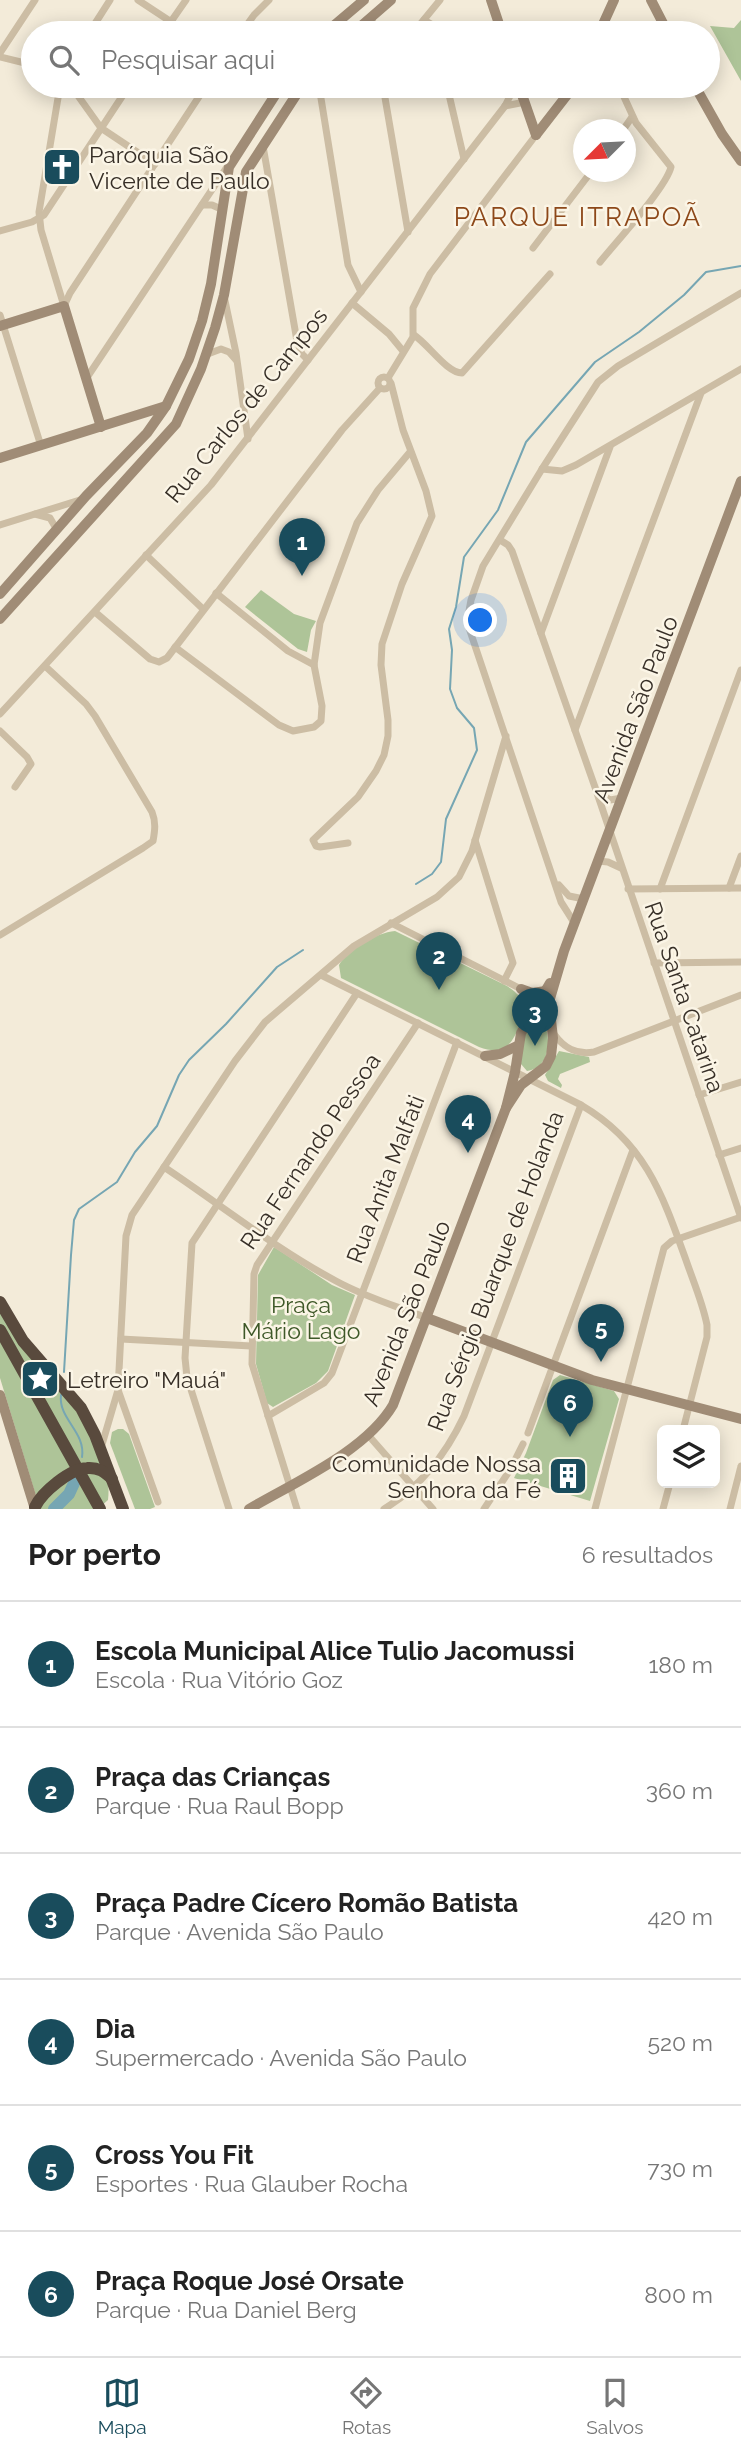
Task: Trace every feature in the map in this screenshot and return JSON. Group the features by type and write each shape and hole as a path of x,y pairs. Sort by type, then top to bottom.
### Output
{"highway":[{"path":"0,1302 23,1341 75,1400 90,1424 123,1509"},
{"path":"0,1330 100,1509"},
{"path":"35,1508 45,1492 79,1470 89,1467 99,1469 113,1479"},
{"path":"111,1509 119,1496"}],"street":[{"path":"22,21 35,0"},
{"path":"97,21 110,0"},
{"path":"138,0 169,21"},
{"path":"171,21 186,0"},
{"path":"250,21 270,0"},
{"path":"339,21 364,0"},
{"path":"368,21 391,0"},
{"path":"424,20 440,0"},
{"path":"491,0 498,21"},
{"path":"604,21 614,0"},
{"path":"652,0 662,21"},
{"path":"21,22 0,55 21,61"},
{"path":"58,98 39,218 101,427"},
{"path":"80,98 101,128 155,164"},
{"path":"0,231 39,218 121,98"},
{"path":"64,306 198,98"},
{"path":"86,379 273,98"},
{"path":"0,619 180,418 205,355 224,295 245,177 294,98"},
{"path":"320,98 348,265 361,292"},
{"path":"385,98 408,232"},
{"path":"450,98 464,159"},
{"name":"Rua Carlos de Campos","path":"0,714 207,490 510,98"},
{"path":"523,98 536,135"},
{"path":"95,612 150,659 163,661 342,430 386,384 414,335 415,300 430,274 565,98"},
{"path":"600,262 656,192 671,167 649,142 632,117 624,98"},
{"path":"702,98 722,134 741,160"},
{"path":"505,106 525,102"},
{"path":"248,136 263,146 297,341 307,360"},
{"path":"0,594 153,426 166,406 189,359 202,321 211,284 230,163"},
{"path":"533,248 583,182"},
{"path":"44,187 50,192 59,192"},
{"path":"202,205 221,209"},
{"path":"414,335 425,342 455,373 462,373 550,274"},
{"path":"575,924 561,902 467,622 471,600 483,566 598,382 606,374 741,293"},
{"path":"224,295 248,439"},
{"path":"352,303 389,334 403,351"},
{"path":"41,446 1,322 64,306"},
{"path":"205,355 221,349 229,352 236,361"},
{"path":"542,469 562,471 741,369"},
{"path":"348,843 320,847 316,846 313,840 358,797 384,755 388,720 381,665 382,644 402,584 432,516 426,491 386,384"},
{"path":"575,730 701,393"},
{"path":"0,458 166,406 180,418"},
{"path":"137,416 146,419 161,431 171,431"},
{"path":"541,634 610,446"},
{"path":"175,647 279,725 293,731 314,727 322,717 314,665 320,623 348,542 364,510 410,452"},
{"name":"Avenida São Paulo","path":"249,1509 355,1447 382,1423 396,1400 506,1108 523,1027 546,991 575,924 737,502 740,484"},
{"path":"0,525 85,499"},
{"path":"34,514 50,518 57,530"},
{"name":"Rua Santa Catarina","path":"500,540 512,551 741,1218"},
{"path":"146,555 204,609"},
{"path":"216,593 288,651 314,665"},
{"path":"0,934 153,841 155,831 152,812 95,716 86,704 45,666"},
{"path":"660,889 741,670"},
{"path":"0,731 31,764 15,787"},
{"path":"100,1448 118,1390 126,1236 129,1223 250,1041 276,1011 354,946 437,897 459,877 475,840 506,736"},
{"path":"596,790 610,800 622,798"},
{"path":"475,840 513,963 504,981"},
{"path":"729,888 741,856"},
{"path":"598,861 621,868"},
{"path":"465,868 478,867 486,874"},
{"path":"555,879 569,896 584,899"},
{"path":"628,889 741,888"},
{"path":"391,923 521,989 532,993 546,991"},
{"name":"Avenida São Paulo","path":"506,1108 521,1086 548,1062 552,1051 549,1002 564,951"},
{"path":"654,963 741,962"},
{"path":"321,975 581,1105 617,1130 660,1189 707,1325 707,1338 684,1425"},
{"path":"521,989 535,1010 569,1049 588,1053 741,995"},
{"path":"229,1509 189,1388 186,1369 192,1243 358,993"},
{"name":"Rua Fernando Pessoa","path":"297,1509 251,1364 254,1274 272,1242 418,1023"},
{"name":"Rua Anita Malfati","path":"268,1416 329,1378 457,1042"},
{"path":"485,1056 500,1054 517,1046"},
{"path":"699,1096 741,1082"},
{"name":"Rua Sérgio Buarque de Holanda","path":"384,1509 415,1488 454,1437 581,1105"},
{"path":"719,1156 741,1148"},
{"path":"528,1433 633,1150"},
{"path":"164,1167 272,1242 362,1294 627,1390 741,1419"},
{"path":"595,1509 664,1248 672,1241 741,1218"},
{"path":"121,1339 251,1346"},
{"path":"118,1390 158,1502"},
{"path":"0,1395 35,1508"},
{"path":"90,1424 100,1424 110,1419"},
{"path":"369,1436 433,1509"},
{"path":"484,1509 510,1470 523,1444"},
{"path":"730,1509 741,1466"},
{"path":"663,1509 669,1488"}],"green space":[{"path":"741,20 741,81 720,44 720,27 734,28"},
{"path":"261,590 294,614 316,621 311,630 307,652 298,649 245,607"},
{"path":"395,931 507,986 520,997 524,1010 522,1018 506,1047 495,1050 479,1047 341,978 339,965 349,953 372,938"},
{"path":"533,1022 546,1028 548,1048 544,1061 527,1071 521,1064 522,1047"},
{"path":"559,1051 589,1057 590,1062 560,1074 558,1079 561,1088 548,1081 545,1075"},
{"name":"Praça Mário Lago","path":"274,1247 332,1285 355,1295 328,1371 316,1383 273,1407 267,1403 256,1364 258,1275"},
{"path":"0,1308 69,1400 100,1454 108,1479 108,1500 98,1509 40,1509 0,1378"},
{"path":"560,1375 614,1391 619,1399 590,1501 514,1478 553,1380"},
{"path":"123,1429 129,1434 155,1507 150,1509 135,1509 110,1443 112,1432"}],"waterway":[{"path":"416,884 432,874 441,862 446,819 477,750 474,728 457,708 450,689 452,650 449,629 456,607 464,557 498,510 526,442 595,362 639,332 684,295 706,272 741,266"},
{"path":"64,1372 74,1220 79,1209 117,1182 135,1152 157,1126 179,1075 189,1060 226,1024 277,967 303,950"},
{"path":"61,1395 61,1404 80,1440 82,1457"},
{"path":"54,1509 69,1494 75,1481"}],"place":[{"name":"Paróquia São Vicente de Paulo","path":"62,167"},
{"name":"Escola Municipal Alice Tulio Jacomussi","path":"302,576"},
{"name":"Praça das Crianças","path":"439,990"},
{"name":"Praça Padre Cícero Romão Batista","path":"535,1046"},
{"name":"Dia","path":"468,1153"},
{"name":"Cross You Fit","path":"601,1362"},
{"name":"Letreiro \"Mauá\"","path":"40,1379"},
{"name":"Praça Roque José Orsate","path":"570,1437"},
{"name":"Comunidade Nossa Senhora da Fé","path":"568,1476"}],"district":[{"name":"PARQUE ITRAPOÃ","path":"578,217"}]}
